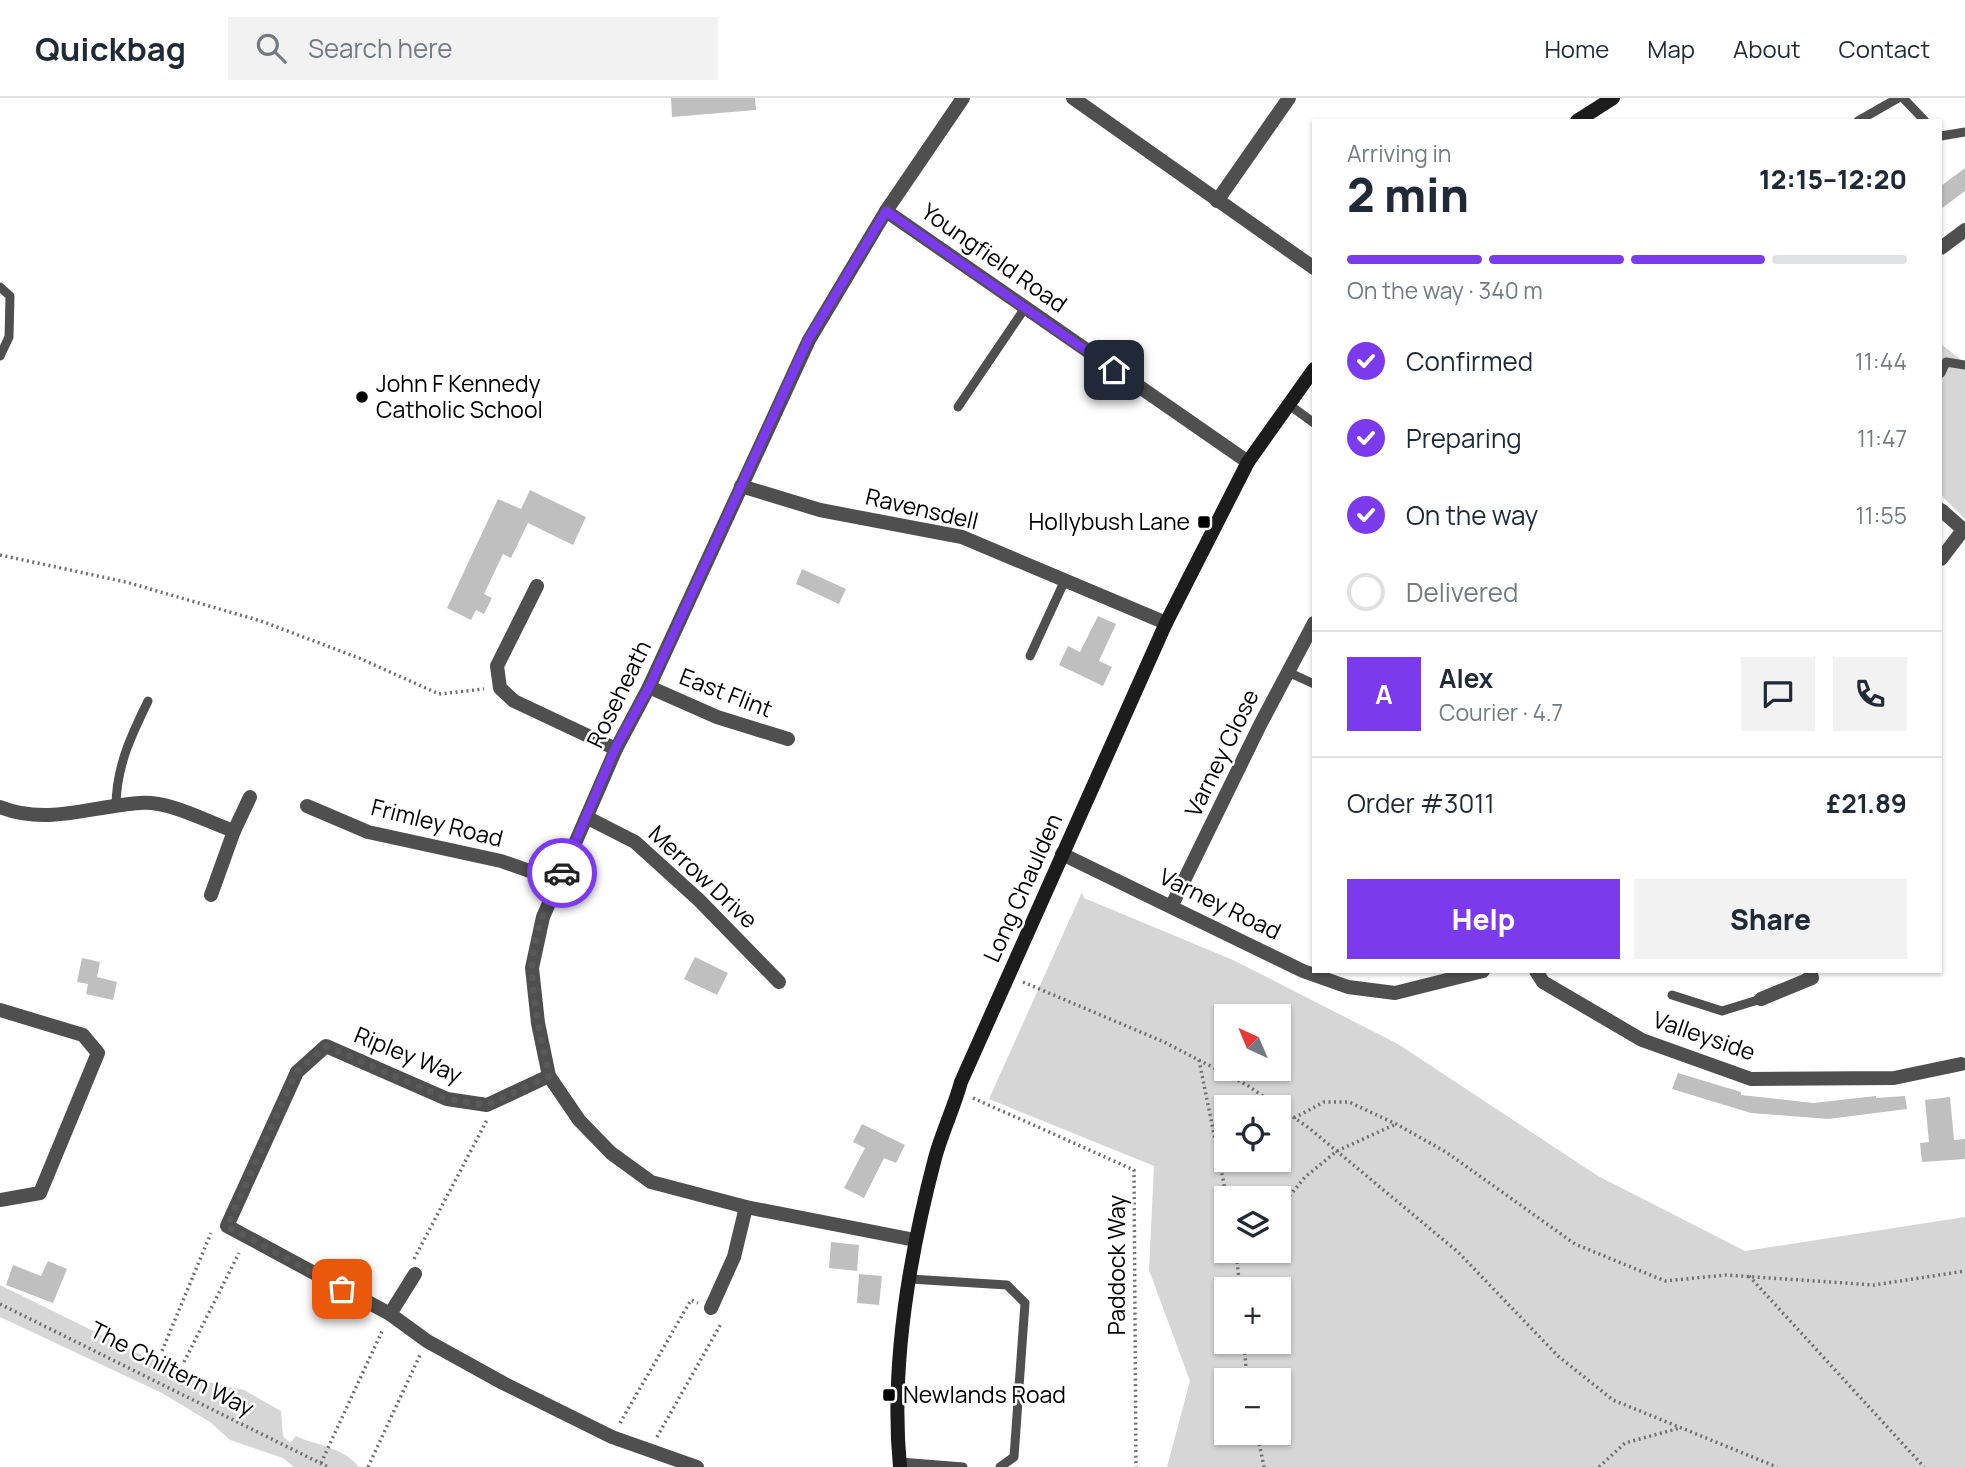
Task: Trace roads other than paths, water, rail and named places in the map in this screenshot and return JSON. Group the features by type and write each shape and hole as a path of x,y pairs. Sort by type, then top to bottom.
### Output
{"street":[{"name":"Roseheath","path":"915,1240 746,1207 651,1182 611,1153 579,1120 549,1076 538,1023 532,968 543,917 588,818 615,749 649,687 808,340 886,211 963,98"},
{"path":"1073,98 1312,267"},
{"path":"1217,201 1289,98"},
{"path":"1580,119 1613,98"},
{"name":"Youngfield Road","path":"886,211 1248,462"},
{"path":"1942,247 1965,230"},
{"name":"Long Chaulden","path":"900,1465 899,1373 915,1240 936,1155 958,1091 1166,623 1248,462 1312,372"},
{"name":"Ravensdell","path":"741,486 820,510 962,537 1166,623"},
{"path":"1942,511 1964,531 1942,558"},
{"path":"537,586 497,666 500,688 514,701 615,749"},
{"name":"Varney Close","path":"1172,905 1312,627"},
{"name":"East Flint","path":"649,687 717,716 788,740"},
{"path":"211,895 234,831 250,797"},
{"path":"0,807 16,813 62,816 141,803 165,805 234,831"},
{"name":"Frimley Road","path":"307,806 368,832 501,861 558,881"},
{"name":"Merrow Drive","path":"588,818 635,842 699,900 779,982"},
{"name":"Varney Road","path":"1062,854 1172,905 1303,971 1348,987 1395,993 1475,973"},
{"name":"Valleyside","path":"1537,973 1543,982 1642,1040 1751,1079 1894,1078 1961,1064"},
{"path":"1761,999 1812,978 1811,973"},
{"path":"0,1010 83,1035 98,1053 40,1193 0,1200"},
{"name":"Ripley Way","path":"390,1314 227,1226 296,1072 326,1046 447,1099 487,1105 549,1076"},
{"path":"711,1308 733,1257 746,1207"},
{"path":"415,1274 390,1314 426,1340 612,1437 697,1467"}],"lane":[{"path":"1861,119 1898,98"},
{"path":"1903,98 1923,119"},
{"path":"1942,136 1965,132"},
{"path":"0,287 10,296 9,337 0,356"},
{"path":"958,407 1025,308"},
{"path":"1942,371 1946,362 1965,365"},
{"path":"1287,404 1312,422"},
{"path":"1030,656 1065,580"},
{"path":"1288,672 1312,683"},
{"path":"116,807 116,781 124,753 148,701"},
{"path":"1672,995 1722,1011 1761,999"},
{"path":"910,1279 1007,1285 1026,1303 1014,1457 1000,1467"},
{"path":"900,1465 963,1467"}],"place":[{"name":"John F Kennedy Catholic School","path":"362,397"},
{"name":"Hollybush Lane","path":"1204,522"},
{"name":"Newlands Road","path":"889,1395"}]}
